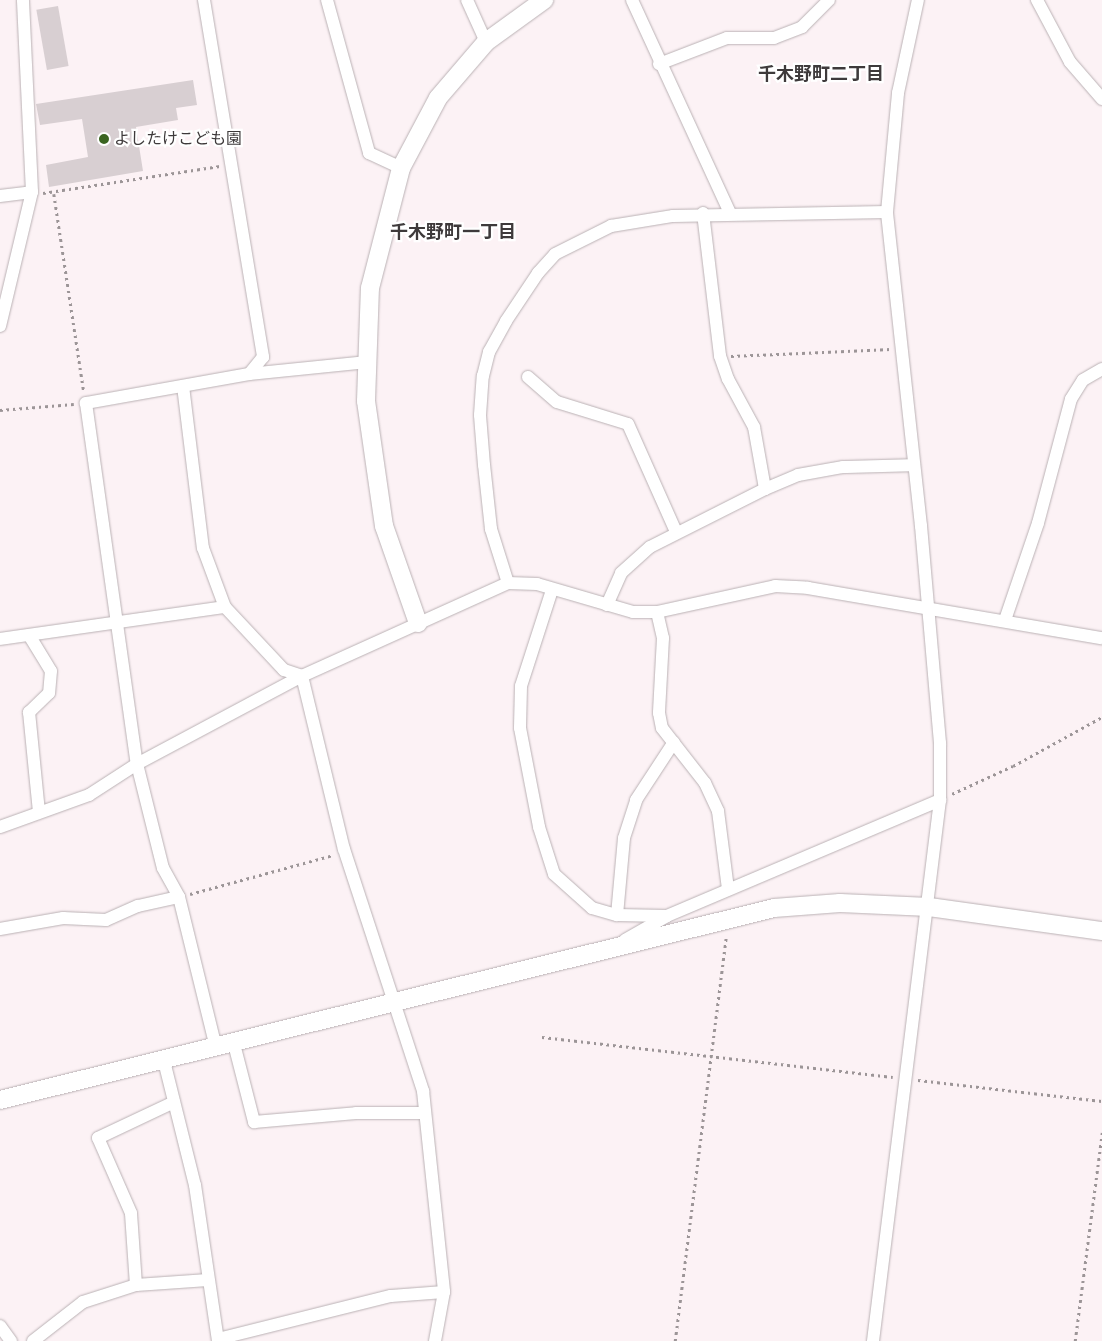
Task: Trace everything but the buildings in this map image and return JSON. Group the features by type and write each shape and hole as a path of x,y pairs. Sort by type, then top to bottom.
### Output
{"street":[{"path":"0,326 32,192 23,0"},
{"path":"204,0 263,357 249,374"},
{"path":"327,0 369,153 400,168"},
{"path":"467,0 486,42"},
{"path":"418,623 384,526 366,401 370,288 400,168 438,98 486,42 544,0"},
{"path":"632,0 658,64 730,213"},
{"path":"658,64 727,38 774,38 802,28 829,0"},
{"path":"873,1341 908,1079 940,800 940,743 887,212 898,93 918,0"},
{"path":"1037,0 1070,62 1102,99"},
{"path":"0,196 32,192"},
{"path":"508,583 492,529 480,415 490,352 538,273 572,243 611,226 703,213 887,212"},
{"path":"703,213 720,356 728,379 754,427 765,489"},
{"path":"215,1044 179,897 163,868 137,764 86,403 249,374 367,362"},
{"path":"1005,620 1038,523 1071,399 1082,380 1102,369"},
{"path":"528,377 557,402 628,424 676,532"},
{"path":"183,386 204,548 225,607 284,670 302,676"},
{"path":"607,605 621,573 650,548 676,532 765,489 798,475 843,467 913,465"},
{"path":"0,828 89,795 137,764 302,676 508,583 537,584 552,590 633,612 657,612 775,586 808,588 1102,638"},
{"path":"552,590 521,686 525,765 554,874 592,908 616,915 667,916"},
{"path":"0,639 225,607"},
{"path":"657,612 663,638 659,713 662,728 705,783 718,811 728,889"},
{"path":"29,635 51,671 49,693 29,712 39,813"},
{"path":"302,676 345,852 396,999 423,1091 428,1160 439,1223 444,1292 435,1341"},
{"path":"616,915 624,838 636,800 674,742"},
{"path":"620,944 667,916 940,800"},
{"path":"0,929 63,918 106,920 138,906 179,897"},
{"path":"0,1100 396,999 774,908 840,903 929,907 1102,931"},
{"path":"233,1040 254,1122 356,1114 425,1113"},
{"path":"163,1057 195,1185 218,1340 390,1296 444,1292"},
{"path":"136,1285 131,1213 98,1138 174,1102"},
{"path":"33,1341 83,1302 136,1285 208,1280"},
{"path":"0,1326 11,1341"}],"path":[{"path":"0,410 86,403 54,194 231,164"},
{"path":"720,356 902,348"},
{"path":"940,800 1013,766 1102,717"},
{"path":"179,897 345,852"},
{"path":"675,1341 713,1055 728,919"},
{"path":"542,1037 713,1055 1102,1101"},
{"path":"1075,1341 1102,1133"}],"place":[{"name":"よしたけこども園","path":"104,139"}],"district":[{"name":"千木野町二丁目","path":"821,74"},
{"name":"千木野町一丁目","path":"453,232"}]}
